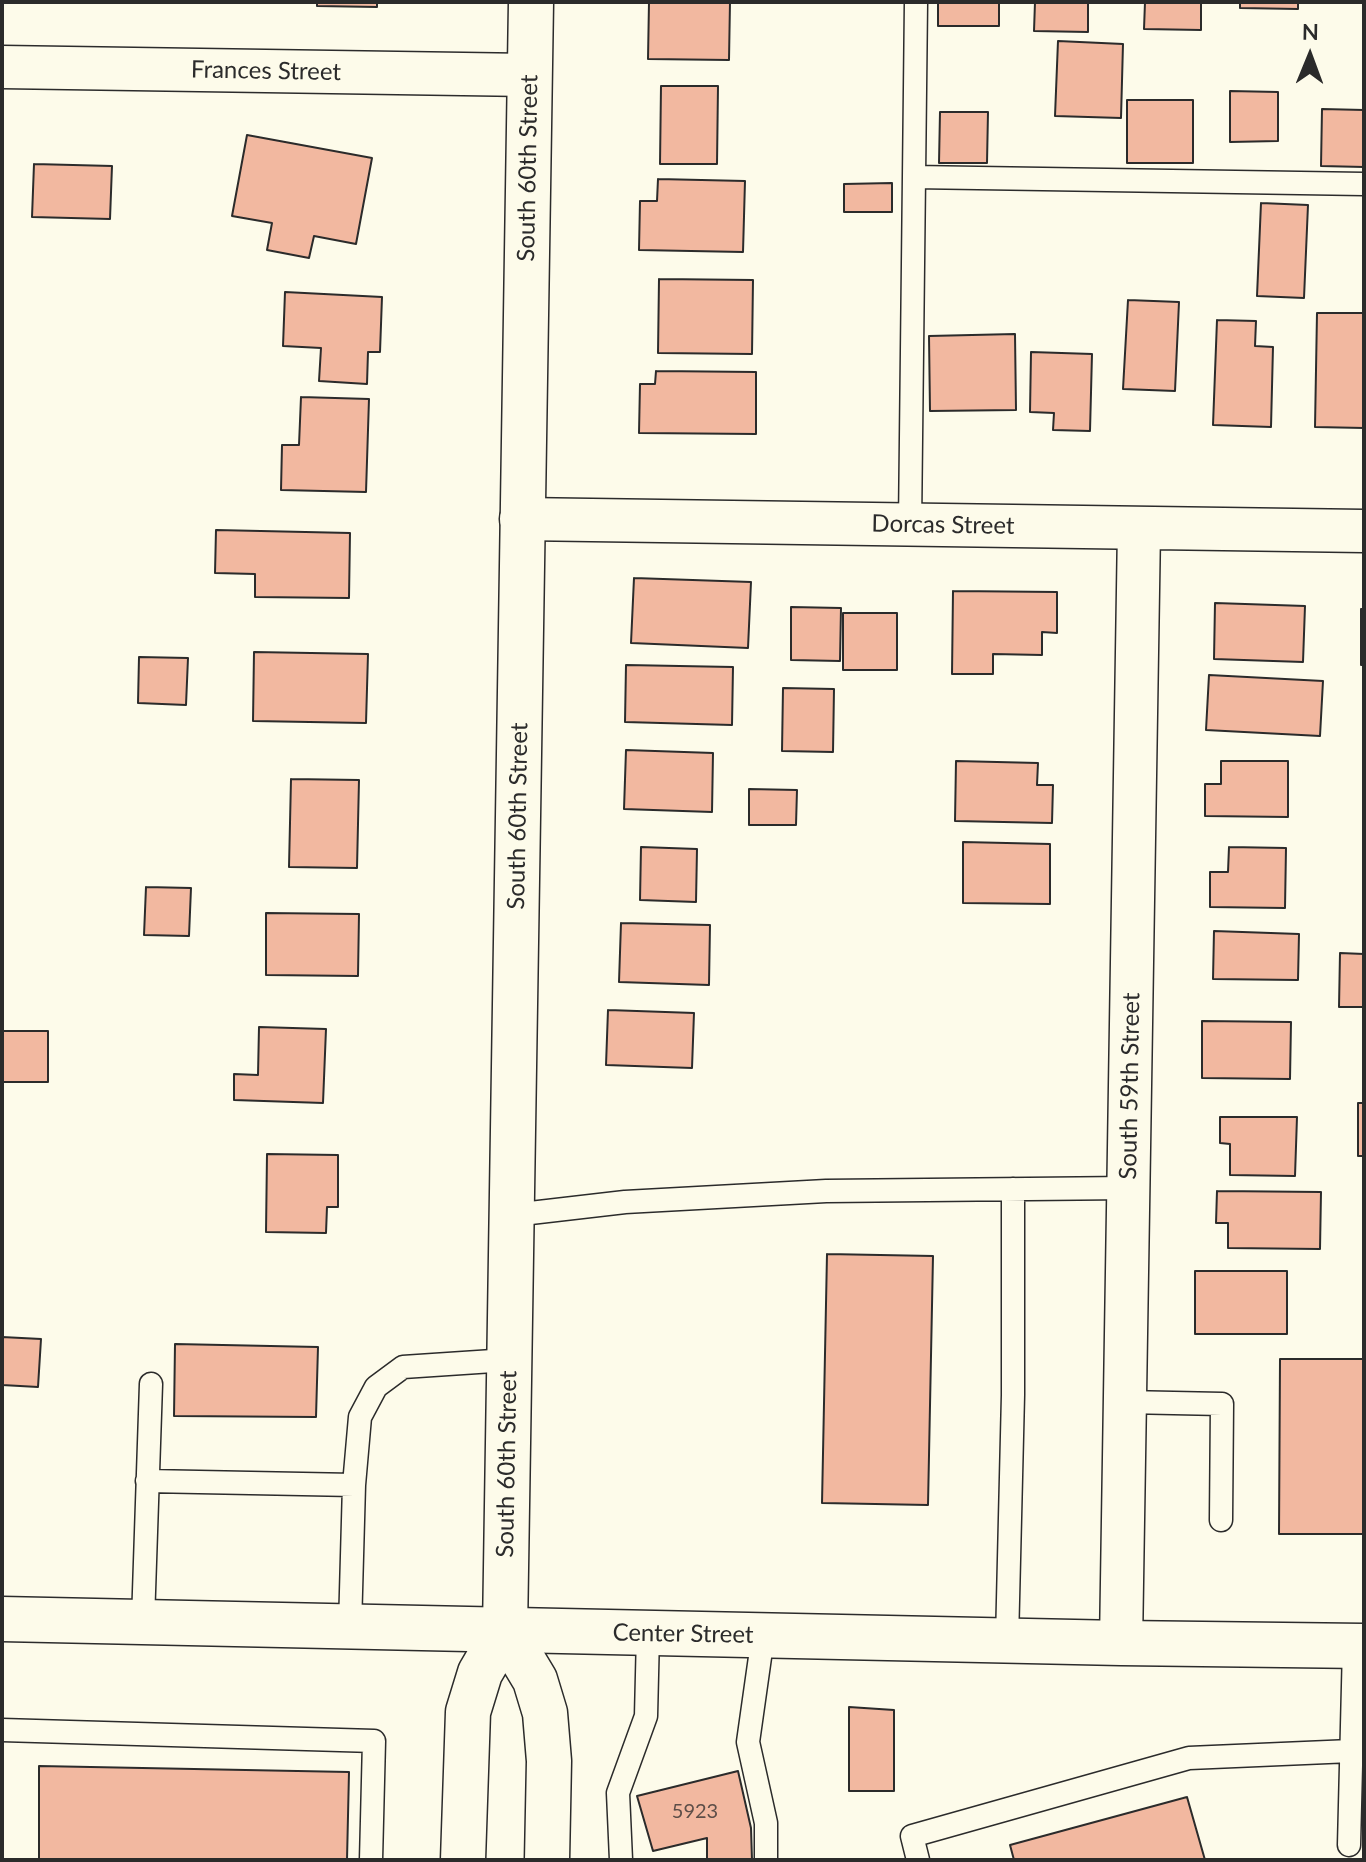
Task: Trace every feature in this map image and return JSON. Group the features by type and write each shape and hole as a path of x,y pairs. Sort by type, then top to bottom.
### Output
{"main road":[{"name":"South 60th Street","path":"463,1860 468,1712 480,1673 505,1630 531,2"},
{"name":"Center Street","path":"2,1619 1359,1646"},
{"path":"505,1630 535,1680 545,1713 549,1761 547,1860"}],"street":[{"name":"Frances Street","path":"2,67 529,75"},
{"name":"Dorcas Street","path":"521,519 1364,531"},
{"name":"South 59th Street","path":"1121,1643 1139,528"}],"lane":[{"path":"910,525 916,2"},
{"path":"914,177 1364,184"},
{"path":"513,1215 625,1202 811,1192 1129,1188"},
{"path":"1007,1641 1013,1395 1013,1189"},
{"path":"350,1627 354,1485 360,1417 376,1387 403,1367 508,1360"},
{"path":"143,1621 151,1384"},
{"path":"1125,1402 1222,1404 1221,1520"},
{"path":"147,1481 354,1485"},
{"path":"621,1860 618,1793 646,1716 648,1634"},
{"path":"763,1636 748,1742 766,1823 766,1860"},
{"path":"1349,1845 1351,1751 1359,1646"},
{"path":"2,1730 374,1741 371,1860"},
{"path":"918,1860 912,1836 1189,1758 1351,1751"}],"building":[{"path":"317,2 377,2 377,7 317,6"},
{"path":"649,2 730,2 729,60 648,59"},
{"path":"938,2 999,2 999,26 938,26"},
{"path":"1035,2 1108,2 1088,3 1088,32 1034,31"},
{"path":"1145,2 1201,2 1201,30 1144,29"},
{"path":"1240,2 1298,2 1298,9 1240,8"},
{"path":"1058,41 1123,44 1121,118 1055,116"},
{"path":"661,86 718,86 717,164 660,164"},
{"path":"1230,91 1278,92 1278,141 1230,142"},
{"path":"1127,100 1193,100 1193,163 1127,163"},
{"path":"1322,109 1364,110 1364,167 1321,166"},
{"path":"940,112 988,112 987,163 939,163"},
{"path":"247,135 372,158 356,244 314,236 309,258 267,250 272,223 232,216"},
{"path":"34,164 112,166 110,219 32,217"},
{"path":"658,179 745,181 743,252 639,250 640,201 657,201"},
{"path":"892,183 892,212 844,212 844,184"},
{"path":"1261,203 1308,205 1304,298 1257,296"},
{"path":"659,279 753,280 752,354 658,353"},
{"path":"285,292 382,297 380,352 368,352 367,384 319,381 321,348 283,346"},
{"path":"1128,300 1179,302 1175,391 1123,389"},
{"path":"1317,313 1364,313 1364,428 1315,427"},
{"path":"1217,320 1256,321 1255,346 1273,347 1271,427 1213,425"},
{"path":"1015,334 1016,410 930,411 929,336"},
{"path":"1031,352 1092,354 1090,431 1053,430 1054,413 1030,412"},
{"path":"656,371 756,372 756,434 639,433 640,384 655,384"},
{"path":"301,397 369,399 366,492 281,490 282,445 299,445"},
{"path":"216,530 350,533 349,598 255,597 255,574 215,573"},
{"path":"634,578 751,582 748,648 631,643"},
{"path":"953,591 1057,592 1057,633 1042,632 1042,655 993,654 993,674 952,674"},
{"path":"1215,603 1305,606 1303,662 1214,659"},
{"path":"791,607 841,608 840,661 791,660"},
{"path":"1361,609 1364,609 1364,665 1361,665"},
{"path":"843,613 897,613 897,670 843,670"},
{"path":"254,652 368,654 366,723 253,721"},
{"path":"139,657 188,658 186,705 138,703"},
{"path":"626,665 733,667 732,725 625,722"},
{"path":"1209,675 1323,681 1320,736 1206,730"},
{"path":"783,688 834,689 833,752 782,751"},
{"path":"626,750 713,753 712,812 624,809"},
{"path":"956,761 1038,763 1037,785 1053,785 1052,823 955,821"},
{"path":"1221,761 1288,761 1288,817 1205,816 1205,784 1221,784"},
{"path":"291,779 359,780 357,868 289,867"},
{"path":"749,789 797,790 796,825 749,825"},
{"path":"963,842 1050,844 1050,904 963,903"},
{"path":"641,847 697,849 696,902 640,900"},
{"path":"1229,847 1286,848 1285,908 1210,907 1210,872 1228,872"},
{"path":"146,887 191,888 189,936 144,935"},
{"path":"266,913 359,914 358,976 266,975"},
{"path":"621,923 710,925 709,985 619,982"},
{"path":"1214,931 1299,934 1298,980 1213,979"},
{"path":"1340,953 1364,954 1364,1007 1339,1007"},
{"path":"608,1010 694,1013 692,1068 606,1065"},
{"path":"1202,1021 1291,1022 1290,1079 1202,1078"},
{"path":"259,1027 326,1029 323,1103 234,1100 234,1074 258,1075"},
{"path":"2,1031 48,1031 48,1082 2,1082"},
{"path":"1358,1103 1364,1103 1364,1156 1358,1156"},
{"path":"1220,1117 1297,1117 1295,1176 1230,1175 1230,1144 1220,1143"},
{"path":"267,1154 338,1155 338,1207 327,1207 326,1233 266,1232"},
{"path":"1217,1191 1321,1192 1320,1249 1228,1248 1228,1223 1216,1223"},
{"path":"827,1254 933,1256 928,1505 822,1503"},
{"path":"1195,1271 1287,1271 1287,1334 1195,1334"},
{"path":"2,1337 41,1339 38,1387 2,1385"},
{"path":"175,1344 318,1347 316,1417 174,1416"},
{"path":"1280,1359 1364,1359 1364,1534 1279,1534"},
{"path":"849,1707 894,1710 894,1791 849,1791"},
{"path":"39,1766 349,1772 347,1860 39,1860"},
{"path":"738,1771 751,1828 752,1860 707,1860 707,1838 653,1851 637,1796"},
{"path":"1187,1797 1205,1860 1014,1860 1010,1845"}]}
